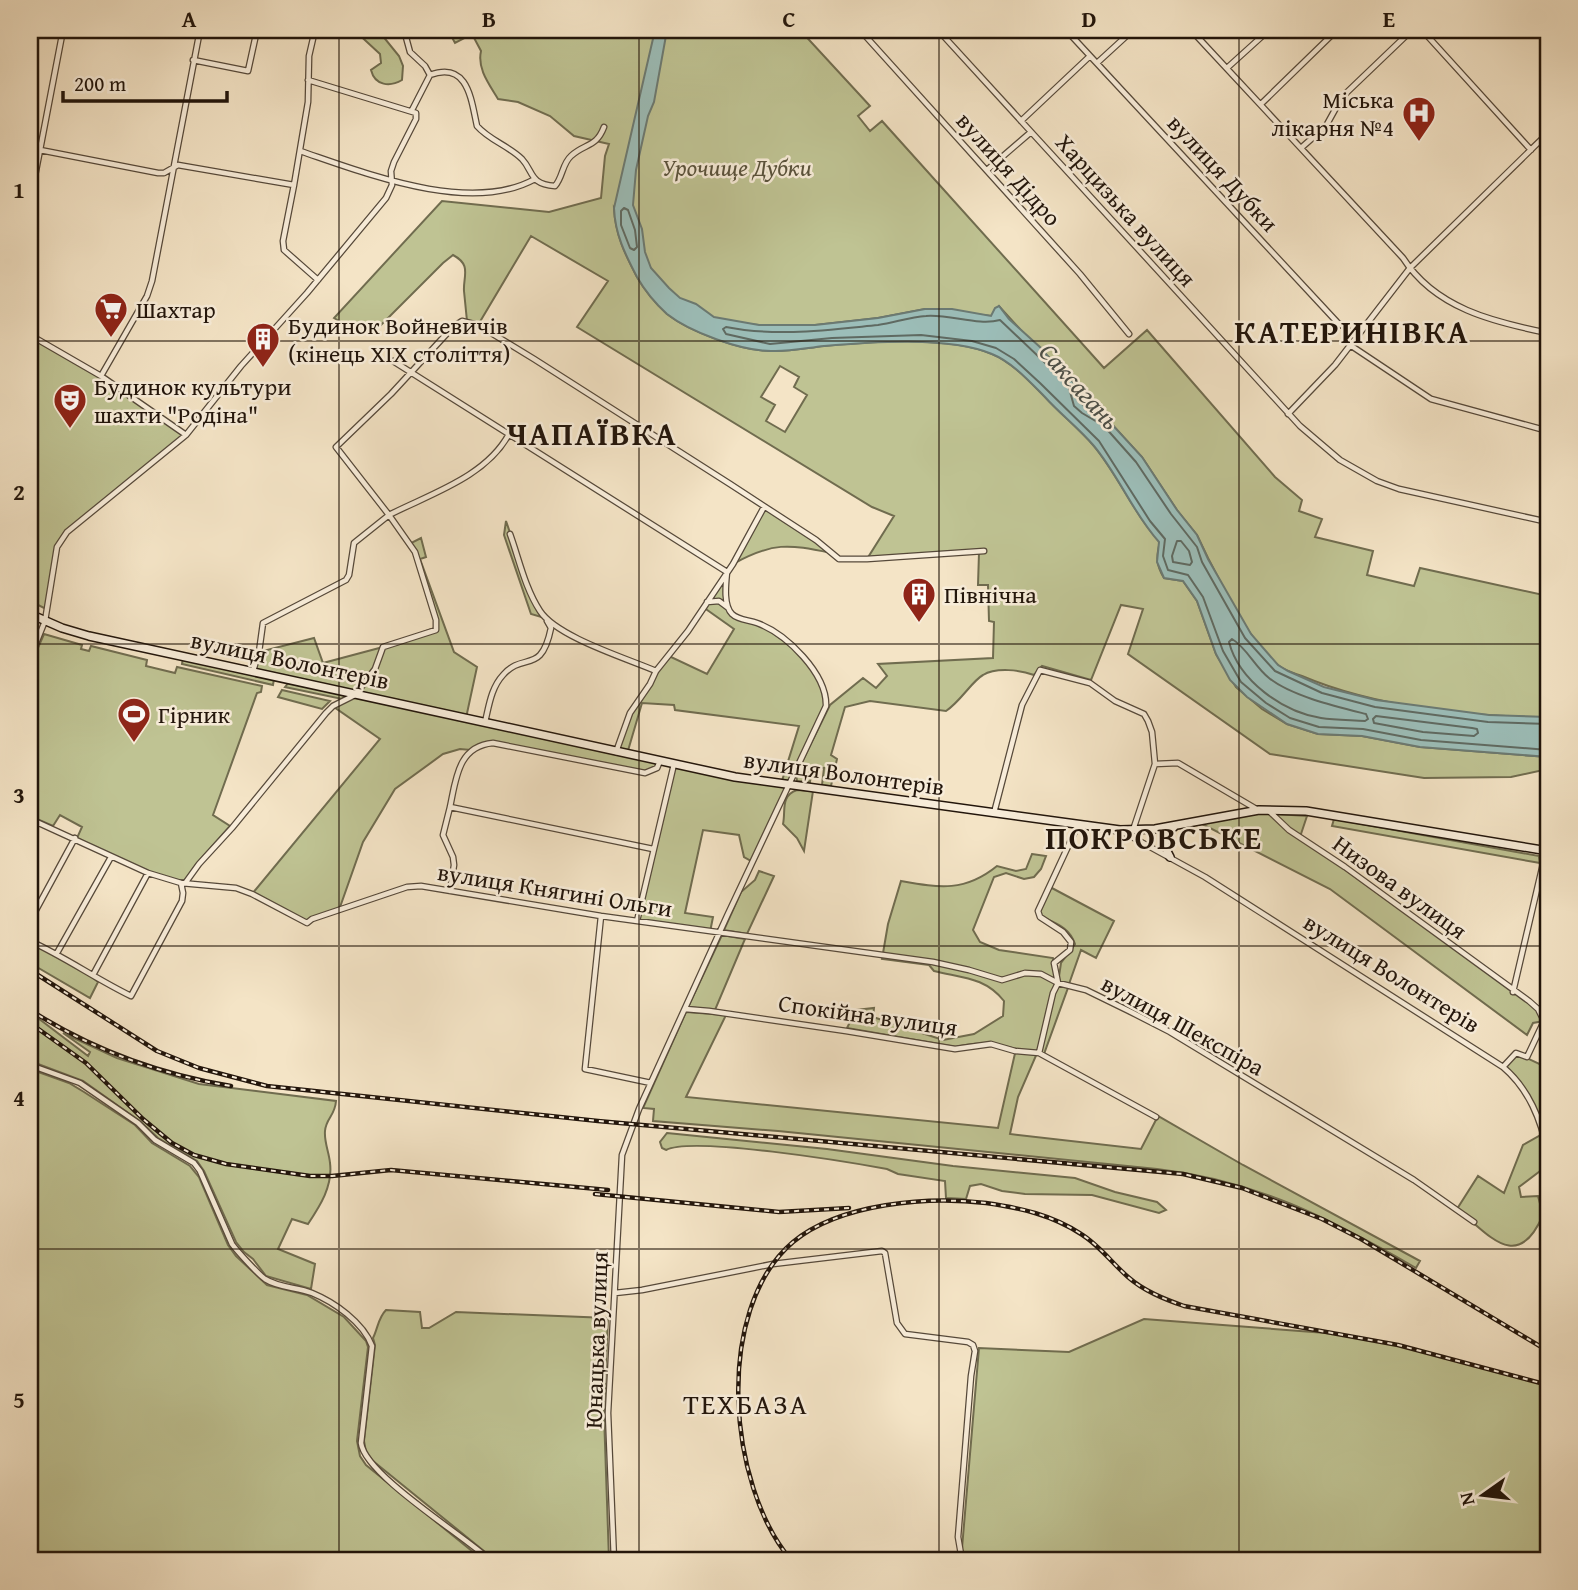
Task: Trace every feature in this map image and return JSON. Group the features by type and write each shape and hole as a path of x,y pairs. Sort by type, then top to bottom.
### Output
{"street":[{"path":"30,202 62,30"},
{"path":"102,376 148,296 200,30"},
{"path":"193,60 248,71 257,30"},
{"path":"315,30 309,57 308,102 283,241 284,250 318,280"},
{"path":"404,30 410,52 425,66 430,75"},
{"name":"вулиця Дідро","path":"860,30 1080,274 1129,334"},
{"name":"Харцизька вулиця","path":"938,30 1288,414 1325,449 1377,481 1399,489 1548,522"},
{"name":"вулиця Дубки","path":"1066,30 1337,322 1356,336"},
{"path":"1097,63 1133,30"},
{"path":"1191,30 1430,288 1467,311 1486,319 1548,333"},
{"path":"1227,68 1269,30"},
{"path":"1261,104 1338,30"},
{"path":"1301,148 1326,126 1342,97 1412,30"},
{"path":"1422,30 1531,150"},
{"path":"1021,121 1090,56"},
{"path":"412,110 430,75 447,71 458,76 468,89 477,126 522,159 535,179 555,186 569,158 595,142 604,127"},
{"path":"30,658 45,621 57,547 66,532 186,435 241,366 386,198 392,181 394,162 416,119 415,113 308,79"},
{"path":"987,170 1031,132"},
{"path":"1288,414 1335,365 1410,268 1548,133"},
{"path":"40,150 158,173 164,173 178,165 294,185"},
{"path":"300,150 392,181 477,194 519,187 535,179"},
{"path":"30,941 57,953 99,981 131,996 182,901 183,882 232,828 333,706 355,695 375,669 383,647 432,632 437,627 415,552 336,447 457,323 467,321 478,325 816,540 839,559 984,551"},
{"path":"30,335 102,376 186,435"},
{"path":"1350,345 1431,399 1548,431"},
{"path":"393,361 727,572"},
{"path":"253,672 263,623 346,580 354,543 389,516 483,466 509,434"},
{"path":"616,752 629,713 727,572 764,507"},
{"path":"485,722 501,676 540,657 551,628 531,597 510,534"},
{"path":"727,572 728,608"},
{"name":"Юнацька вулиця","path":"614,1560 608,1413 622,1155 651,1083 827,706 825,689 807,663 783,639 759,623 737,617 719,601 707,601"},
{"name":"вулиця Волонтерів","path":"30,614 89,636 674,764 788,785 1120,830 1227,891 1503,1067 1525,1090 1544,1133 1548,1153"},
{"path":"545,618 573,636 656,671"},
{"path":"994,814 1022,705 1040,670 1090,683 1115,701 1144,714 1152,732 1155,764 1133,831"},
{"path":"450,891 454,864 443,835 459,767 478,745 493,743 645,773 657,768 660,761"},
{"path":"1155,764 1178,763 1259,810"},
{"path":"637,921 674,764"},
{"path":"450,807 653,849"},
{"path":"1120,830 1133,831 1268,810 1336,814 1547,851 1513,992"},
{"name":"Низова вулиця","path":"1268,810 1289,830 1345,867 1538,1009 1546,1020"},
{"path":"30,818 148,873 183,882"},
{"path":"30,836 37,822"},
{"path":"1170,857 1164,847 1164,839 1167,832 1178,824"},
{"path":"1039,1053 1053,993 1058,983 1054,963 1070,950 1071,942 1063,932 1040,917 1038,911 1079,825"},
{"path":"30,921 75,838"},
{"path":"57,953 111,857"},
{"path":"93,975 148,873"},
{"name":"вулиця Княгині Ольги","path":"183,882 244,891 307,923 407,887 421,886 721,933"},
{"path":"601,916 585,1069 651,1083"},
{"name":"вулиця Шекспіра","path":"721,933 933,962 1002,980 1025,973 1041,974 1058,983 1086,990 1170,1032 1414,1180 1474,1222"},
{"name":"Спокійна вулиця","path":"685,1009 955,1049 991,1044 1015,1051 1039,1053 1156,1117"},
{"path":"1503,1067 1516,1053 1527,1057 1546,1020"},
{"path":"30,1065 80,1083 138,1123 155,1140 194,1163 239,1254 264,1278 312,1293 346,1314 360,1327 372,1346 360,1443 362,1452 370,1463 403,1492 490,1560"},
{"path":"615,1293 772,1264 882,1251 885,1253 900,1330 905,1334 968,1342 973,1345 975,1351 958,1536 962,1560"}],"green space":[{"path":"354,30 374,30 382,35 399,56 403,66 402,80 384,84 376,79 371,70 381,63 380,54"},
{"name":"Урочище Дубки","path":"448,30 800,30 870,106 858,116 870,131 882,121 1104,368 1147,330 1275,477 1302,500 1299,511 1322,519 1315,537 1373,551 1367,575 1414,586 1420,568 1548,596 1548,717 1486,715 1391,703 1330,687 1281,667 1267,655 1248,630 1197,535 1142,457 1108,420 1079,401 1075,385 1067,374 1028,338 999,306 992,316 925,309 878,318 815,325 759,325 702,320 663,289 614,208 619,235 628,260 650,297 667,314 702,334 759,350 784,351 909,341 954,344 992,354 1014,367 1027,379 1103,458 1160,542 1157,560 1164,578 1183,581 1197,601 1216,654 1236,687 1262,709 1287,724 1318,734 1362,736 1420,747 1548,757 1548,769 1511,777 1424,778 1270,754 1128,654 1143,609 1121,605 1091,680 1042,666 1034,675 1001,670 988,672 979,678 946,711 870,701 845,707 831,755 837,759 831,786 822,785 824,768 812,767 810,782 797,781 796,774 830,705 863,678 876,688 887,676 878,664 993,658 994,622 989,621 988,585 978,585 979,553 867,559 894,516 872,507 577,327 608,281 531,236 478,325 467,321 465,267 453,255 375,331 334,318 442,201 549,212 601,198 605,156 609,144 574,136 550,116 518,102 498,99 485,76 481,51 472,34 455,43","holes":["780,366 799,377 794,387 807,395 785,432 766,421 775,405 761,397"]},
{"path":"30,335 101,376 186,435 77,522 57,547 46,609 30,601"},
{"path":"764,507 831,553 792,547 770,548 733,564"},
{"path":"506,521 532,597 545,618 531,614 504,535"},
{"path":"421,538 426,557 420,559 454,652 477,667 466,718 616,752 630,713 669,656 707,674 734,629 703,607 727,572 728,608 732,614 759,623 796,650 818,676 826,706 753,862 744,857 739,835 703,830 685,913 713,917 710,932 637,921 674,764 781,784 799,726 675,710 674,705 642,703 627,754 659,763 650,772 493,743 471,750 460,749 443,754 395,789 363,842 339,910 307,923 252,894 380,739 334,707 354,695 345,695 342,699 285,687 289,682 253,672 259,652 314,638 323,663 383,647 437,627 415,552 409,544"},
{"name":"Гірник","path":"44,634 82,645 81,649 89,651 91,646 147,660 146,666 175,673 177,667 262,686 261,692 257,693 213,815 230,826 185,880 145,871 100,850 77,838 82,827 60,815 53,826 30,816 30,666"},
{"path":"183,658 274,679 273,685 182,664"},
{"path":"282,690 330,701 322,709 278,697"},
{"path":"797,790 813,791 804,851 797,838 783,824 786,800"},
{"path":"1268,809 1274,818 1276,814 1307,816 1300,837 1538,1009 1544,1021 1533,1023 1527,1035 1330,889 1196,821"},
{"path":"1334,819 1539,856 1540,863 1332,826"},
{"path":"1032,854 1046,856 1041,869 1034,877 1024,879 1006,873 994,877 973,930 980,942 999,950 1053,958 1055,983 1038,1051 1018,1097 1010,1134 1141,1149 1158,1116 1420,1261 1416,1268 1354,1233 1292,1204 1227,1182 1193,1174 778,1131 653,1121 654,1109 643,1108 686,1012 726,1015 686,1097 998,1128 1016,1049 986,1044 956,1047 847,1028 856,1010 874,1008 873,1017 943,1040 974,1034 1003,1016 1004,1001 981,983 934,971 929,965 882,959 888,924 901,881 940,886 963,884 997,866 1016,871 1026,869"},
{"path":"759,871 774,876 747,934 724,930 741,892 755,880"},
{"path":"1050,887 1114,921 1096,958 1081,950 1069,984 1058,983 1061,963 1075,944 1069,933 1038,915"},
{"path":"722,935 745,939 715,1010 688,1007"},
{"path":"30,943 57,955 98,982 90,998 30,963"},
{"path":"1059,984 1069,985 1044,1054 1041,1052"},
{"path":"30,1012 88,1056 90,1052 63,1033 117,1058 199,1084 336,1101 325,1131 330,1180 325,1195 308,1224 292,1219 278,1249 315,1264 311,1289 266,1276 244,1252 236,1242 197,1161 158,1138 141,1122 83,1081 30,1061"},
{"path":"1516,1053 1548,1068 1548,1165 1519,1187 1521,1197 1538,1196 1543,1215 1533,1233 1523,1243 1513,1246 1502,1244 1491,1237 1457,1209 1478,1176 1504,1193 1523,1145 1544,1133 1525,1090 1503,1067"},
{"path":"30,1069 69,1083 84,1092 135,1125 152,1143 190,1166 199,1177 228,1245 236,1256 267,1285 307,1295 344,1317 366,1341 368,1347 357,1441 360,1456 366,1465 483,1560 30,1560"},
{"path":"667,1133 1075,1178 1115,1192 1157,1202 1166,1210 1159,1213 1092,1195 1025,1194 1002,1191 981,1184 970,1186 966,1199 946,1198 945,1181 898,1174 887,1169 738,1148 707,1146 666,1150 660,1142"},
{"path":"386,1310 420,1312 422,1328 429,1328 456,1312 608,1318 604,1414 609,1560 495,1560 373,1461 366,1452 364,1441 375,1345 373,1338"},
{"path":"1144,1319 1339,1334 1398,1345 1548,1385 1548,1560 961,1560 979,1348 1069,1352"}],"water":[{"path":"655,30 667,30 654,102 648,116 636,170 633,205 651,268 680,298 696,304 714,317 759,325 815,325 878,318 925,309 952,309 991,316 999,306 1055,365 1067,374 1075,385 1079,401 1108,420 1142,457 1197,535 1251,634 1278,665 1324,687 1376,700 1489,715 1548,717 1548,757 1420,747 1362,736 1318,734 1287,724 1247,697 1230,680 1216,654 1197,601 1183,581 1164,578 1157,562 1159,542 1141,519 1103,458 1088,439 1027,379 1014,367 992,354 975,348 909,342 842,344 784,351 759,350 716,339 667,314 640,282 625,252 614,208"}],"railway":[{"path":"30,970 157,1051 199,1068 267,1086 598,1121 1183,1174 1242,1188 1322,1219 1361,1239 1548,1351"},
{"path":"30,1010 78,1037 127,1058 178,1075 231,1086"},
{"path":"30,1023 86,1063 143,1119 172,1143 194,1155 226,1164 310,1176 391,1170 608,1190"},
{"path":"595,1194 779,1212 849,1208"},
{"path":"791,1560 770,1528 753,1489 743,1445 738,1399 741,1353 750,1310 767,1272 793,1242 812,1229 859,1211 885,1205 938,1201 986,1203 1024,1210 1070,1227 1094,1243 1134,1282 1154,1294 1184,1306 1398,1345 1548,1385"}],"place":[{"name":"Міська лікарня №4","path":"1419,143"},
{"name":"Шахтар","path":"111,339"},
{"name":"Будинок Войневичів (кінець ХІХ століття)","path":"263,369"},
{"name":"Будинок культури шахти \"Родіна\"","path":"70,430"},
{"name":"Північна","path":"919,624"},
{"name":"Гірник","path":"134,744"}],"district":[{"name":"КАТЕРИНІВКА","path":"1352,331"},
{"name":"ЧАПАЇВКА","path":"592,433"},
{"name":"ПОКРОВСЬКЕ","path":"1154,837"},
{"name":"ТЕХБАЗА","path":"746,1403"}],"water label":[{"name":"Саксагань","path":"1080,386"}]}
